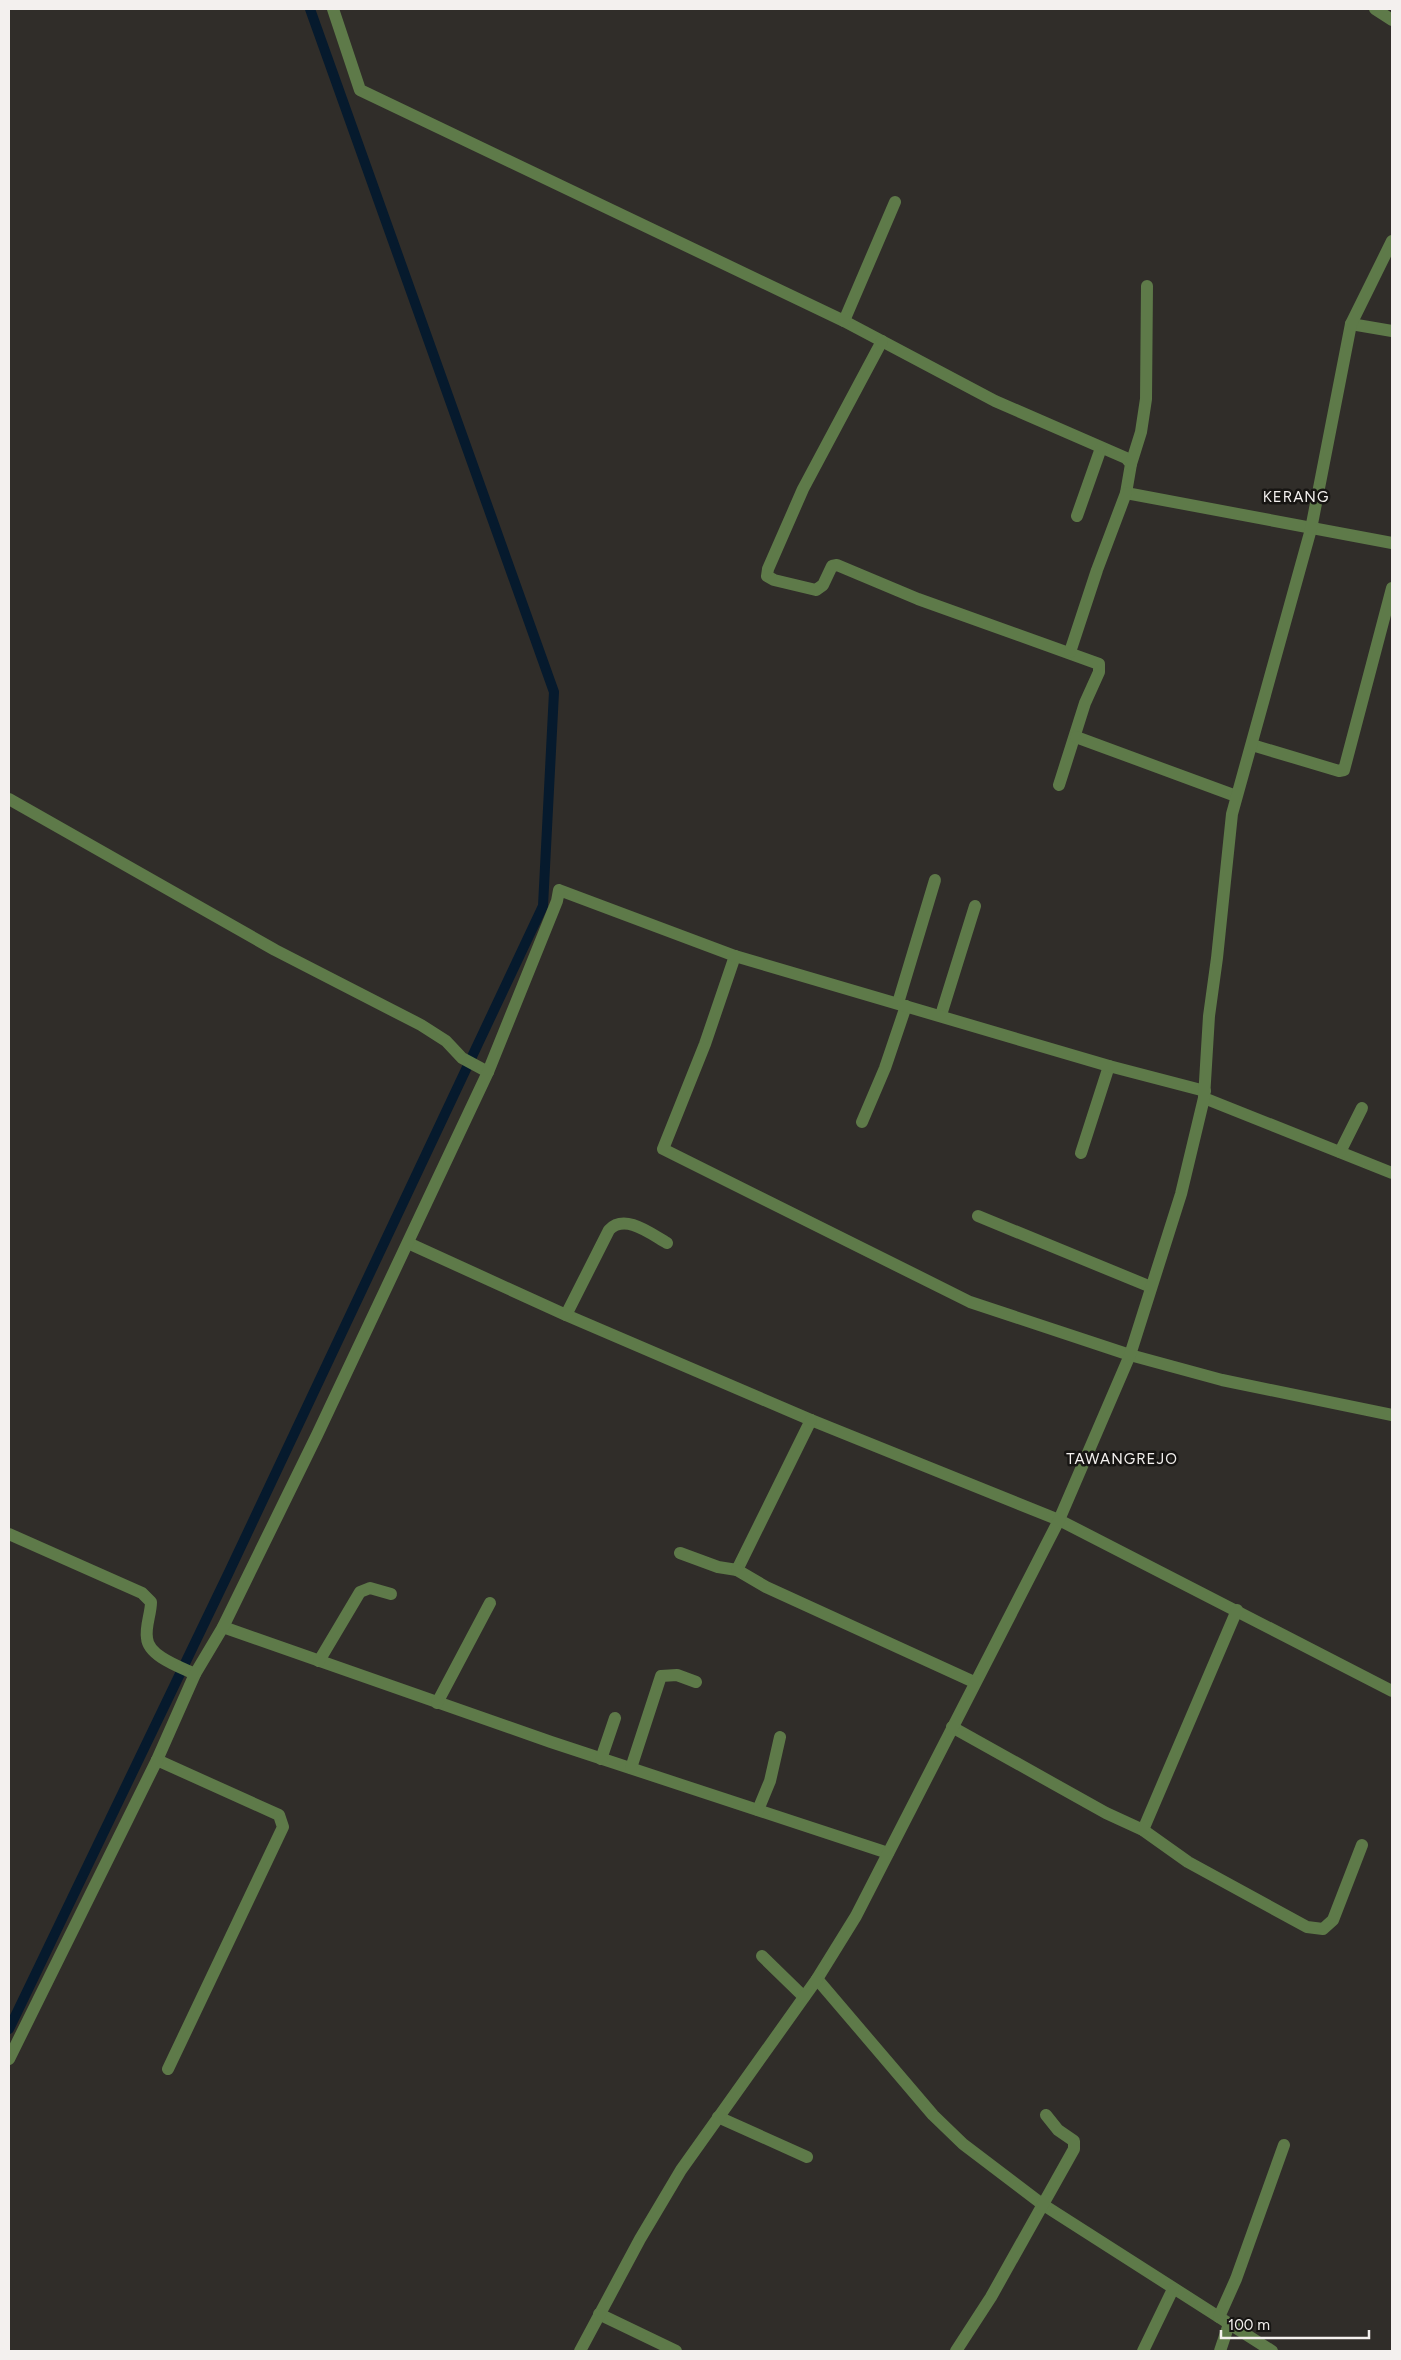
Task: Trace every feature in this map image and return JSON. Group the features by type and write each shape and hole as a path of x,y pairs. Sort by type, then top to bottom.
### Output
{"street":[{"path":"333,9 360,90 844,321 995,401 1126,458 1131,464"},
{"path":"1374,9 1392,20"},
{"path":"844,321 895,202"},
{"path":"580,2351 678,2175 817,1979 856,1916 1058,1520 1130,1356 1181,1194 1204,1094 1209,1016 1218,958 1229,831 1236,796 1252,745 1311,529 1351,324 1392,241"},
{"path":"1070,652 1097,570 1126,493 1131,464 1141,432 1146,399 1147,286"},
{"path":"1351,324 1392,331"},
{"path":"882,341 803,489 768,568 767,576 774,580 816,590 823,585 832,566 837,565 918,599 1099,664 1100,668 1085,703 1076,737 1059,785"},
{"path":"1077,516 1101,448"},
{"path":"1126,493 1392,543"},
{"path":"1252,745 1339,771 1344,770 1392,588"},
{"path":"1076,737 1236,796"},
{"path":"9,799 275,950 421,1025 446,1041 462,1058 485,1071"},
{"path":"862,1122 885,1068 935,880"},
{"path":"9,2059 157,1760 194,1673 223,1627 317,1436 408,1243 485,1071 557,901 559,890 735,956 941,1015 1204,1094 1392,1173"},
{"path":"941,1015 975,906"},
{"path":"735,956 705,1044 663,1149 970,1302 1130,1356 1222,1380 1392,1415"},
{"path":"1081,1153 1109,1066"},
{"path":"1340,1152 1362,1108"},
{"path":"978,1216 1151,1287"},
{"path":"566,1315 613,1225 627,1223 667,1242"},
{"path":"408,1243 566,1315 811,1420 1058,1520 1392,1690"},
{"path":"737,1570 811,1420"},
{"path":"11,1539 146,1597 150,1602 146,1639 150,1648 194,1673"},
{"path":"680,1553 718,1567 737,1570 766,1587 974,1682"},
{"path":"319,1660 360,1592 370,1588 391,1594"},
{"path":"437,1703 490,1603"},
{"path":"1143,1830 1237,1610"},
{"path":"223,1627 601,1759 888,1853"},
{"path":"631,1768 661,1676 677,1675 696,1682"},
{"path":"601,1759 615,1718"},
{"path":"952,1727 1106,1813 1143,1830 1188,1862 1307,1927 1323,1929 1333,1920 1362,1845"},
{"path":"758,1810 770,1781 780,1737"},
{"path":"157,1760 279,1815 284,1826 168,2069"},
{"path":"762,1956 804,1997"},
{"path":"817,1979 933,2115 963,2144 1042,2204 1272,2351"},
{"path":"956,2351 991,2296 1075,2144 1072,2138 1058,2130 1046,2115"},
{"path":"718,2118 807,2157"},
{"path":"1220,2351 1224,2320 1284,2145"},
{"path":"1143,2351 1173,2289"},
{"path":"599,2314 676,2351"}],"waterway":[{"path":"9,2029 229,1572 543,906 554,692 310,9"}],"district":[{"name":"KERANG","path":"1296,497"},
{"name":"TAWANGREJO","path":"1122,1459"}]}
